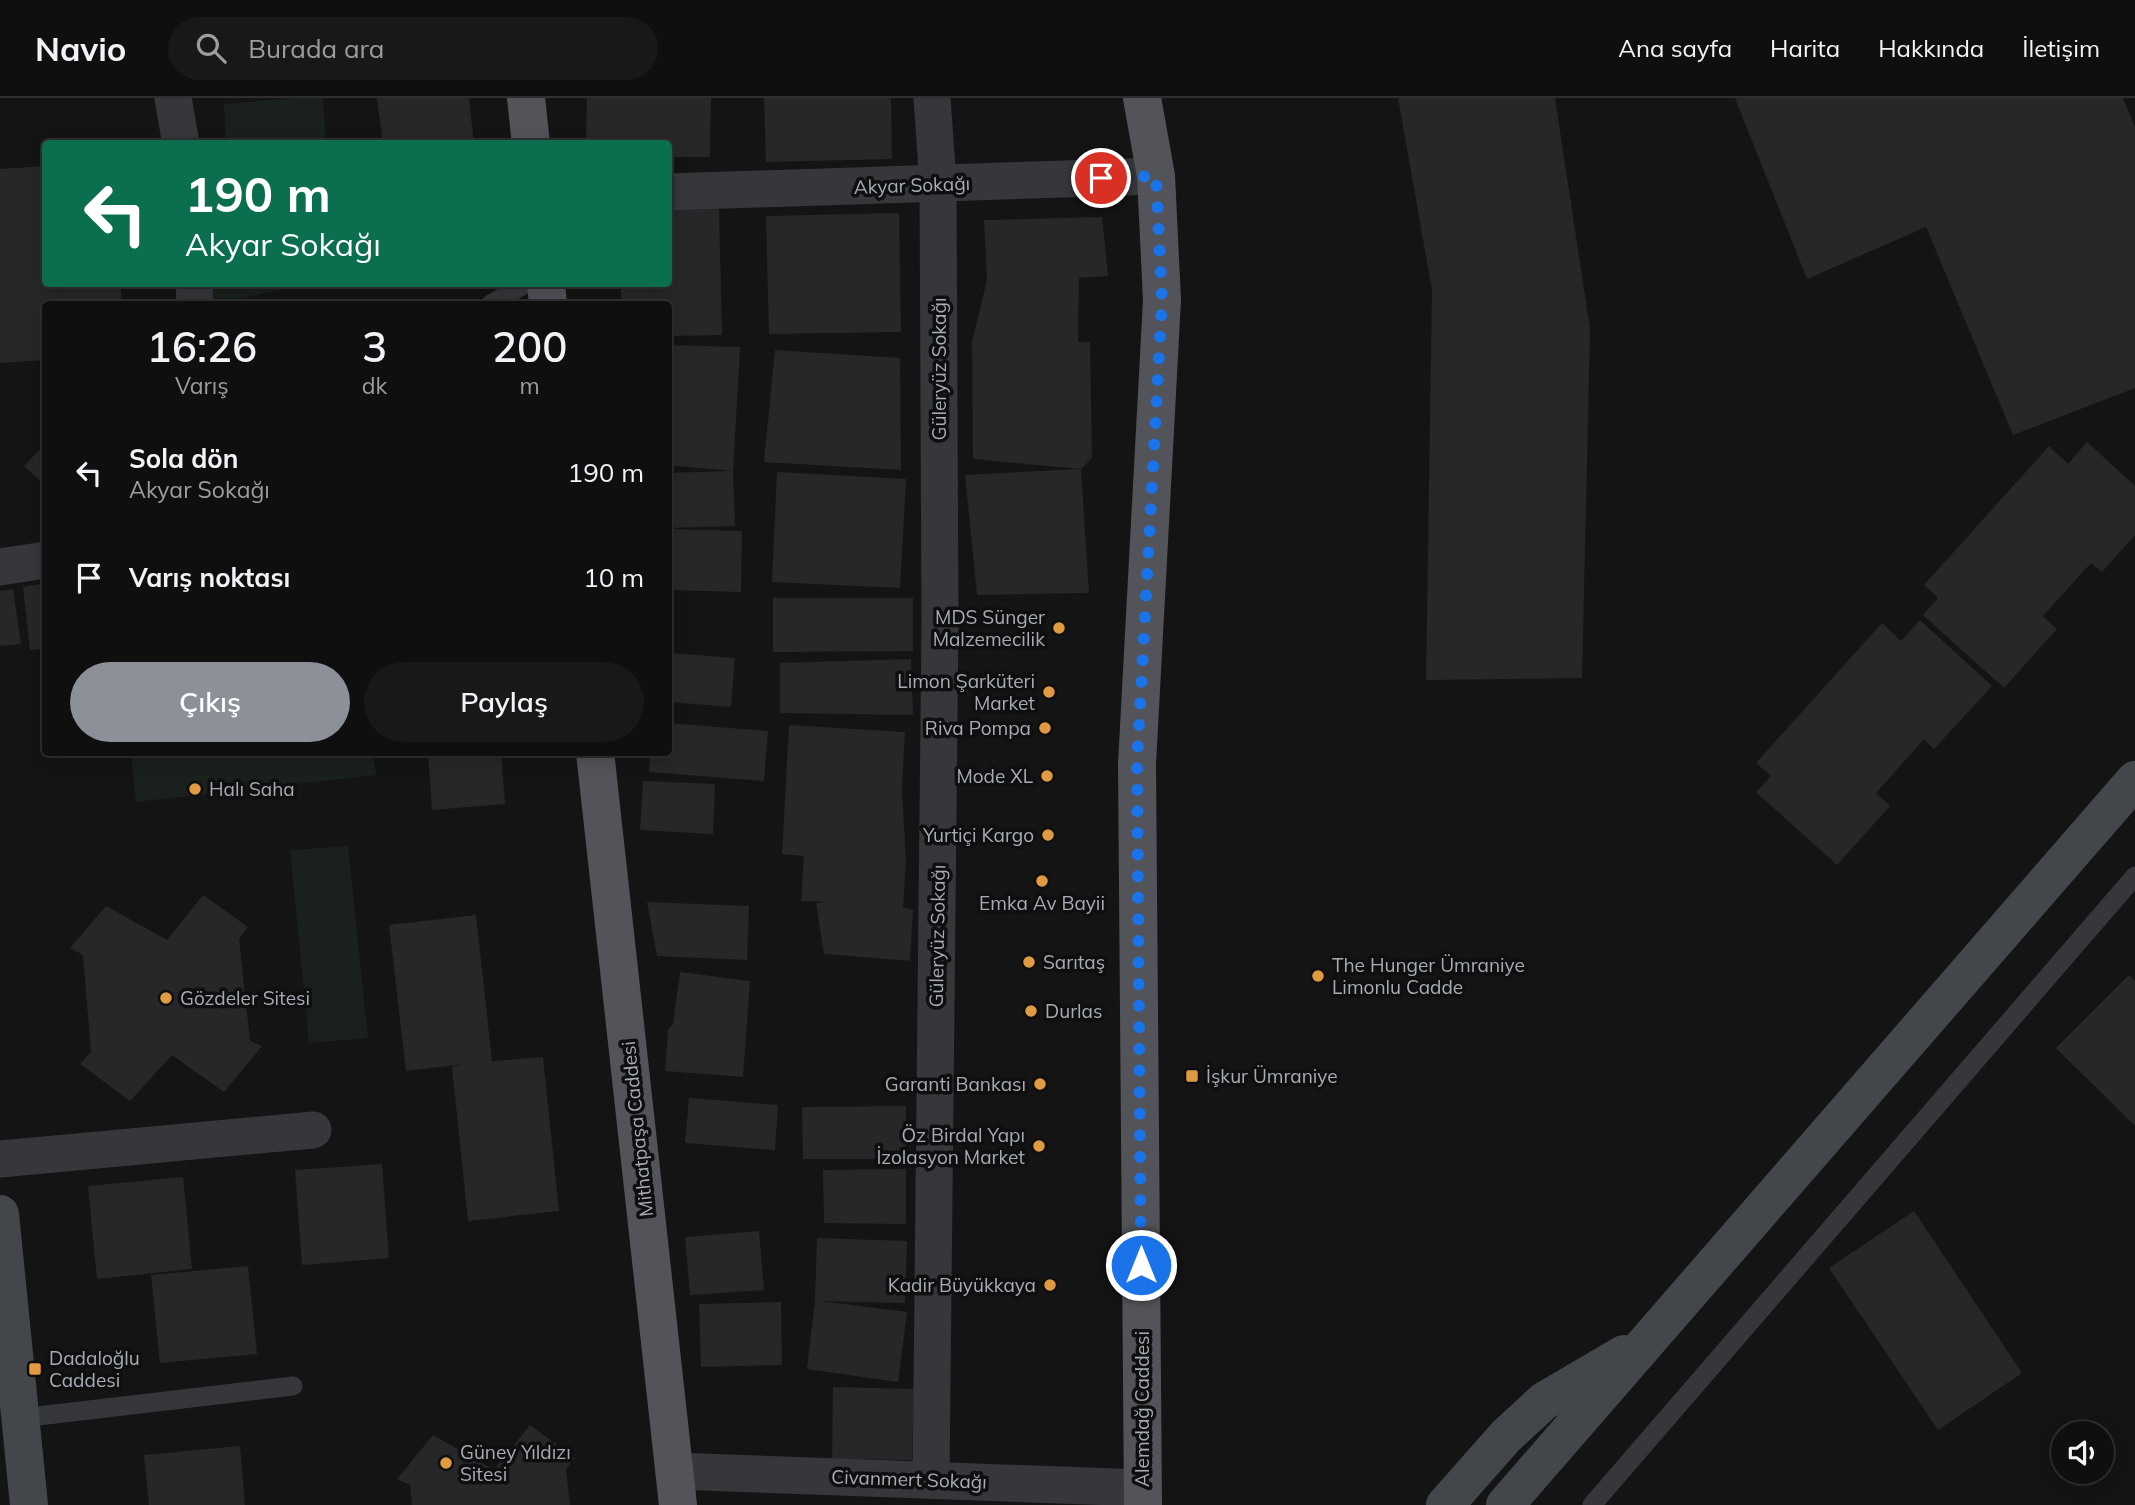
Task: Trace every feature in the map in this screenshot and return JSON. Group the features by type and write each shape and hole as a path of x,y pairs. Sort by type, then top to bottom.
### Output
{"main road":[{"path":"526,98 531,140"},
{"name":"Alemdağ Caddesi","path":"1142,98 1156,176 1162,300 1137,764 1143,1496"},
{"name":"Mithatpaşa Caddesi","path":"595,756 676,1488"}],"street":[{"path":"173,98 180,140"},
{"name":"Güleryüz Sokağı","path":"931,1480 940,622 938,184 932,98"},
{"name":"Akyar Sokağı","path":"672,192 1156,176"},
{"path":"0,566 42,561"},
{"path":"1505,1505 2135,780"},
{"path":"0,1159 313,1130"},
{"path":"0,1214 6,1342 21,1418 13,1467 29,1505"},
{"path":"1445,1505 1506,1436 1544,1401 1648,1342"},
{"name":"Civanmert Sokağı","path":"676,1488 931,1480 1143,1496"}],"lane":[{"path":"496,301 520,287"},
{"path":"1592,1505 2135,876"},
{"path":"21,1418 293,1386"}],"shaded area":[{"path":"323,98 326,140 226,140 224,104"},
{"path":"194,287 293,287 230,301 195,301"},
{"name":"Halı Saha","path":"131,756 373,756 376,775 136,802"},
{"path":"348,846 368,1038 309,1043 290,850"}],"building":[{"path":"377,98 469,98 474,140 382,140"},
{"path":"587,98 711,98 710,157 672,157 672,140 586,140"},
{"path":"764,98 891,98 892,159 766,162"},
{"path":"1398,98 1555,98 1590,329 1582,678 1426,680 1432,290"},
{"path":"1735,98 2123,98 2135,127 2135,388 2013,435 1926,227 1807,279"},
{"path":"42,166 42,287 120,287 122,301 42,301 42,360 0,363 0,169"},
{"path":"719,209 722,335 672,336 672,301 621,301 621,287 672,287 672,210"},
{"path":"899,213 901,332 769,334 766,216"},
{"path":"1102,217 1108,276 1079,278 1078,342 1090,342 1092,458 1081,469 973,459 972,342 987,280 984,220"},
{"path":"672,345 740,347 733,471 672,465"},
{"path":"775,350 900,358 901,470 764,462"},
{"path":"2087,442 2135,486 2135,535 2102,572 2091,563 2043,616 2057,629 2004,688 1923,615 1938,598 1924,585 2049,446 2068,464"},
{"path":"42,447 42,482 24,466"},
{"path":"1081,469 1089,593 977,595 965,475"},
{"path":"733,471 735,526 672,528 672,473"},
{"path":"777,472 906,479 900,588 772,582"},
{"path":"672,529 742,531 741,592 672,590"},
{"path":"42,584 42,649 30,650 23,587"},
{"path":"13,589 21,644 0,646 0,591"},
{"path":"773,598 913,598 913,651 773,652"},
{"path":"1920,620 1992,686 1934,749 1924,739 1876,793 1890,806 1837,865 1756,792 1771,776 1756,763 1882,623 1901,641"},
{"path":"672,653 735,658 731,707 672,702"},
{"path":"911,659 913,715 780,713 780,663"},
{"path":"672,723 768,731 764,781 649,772 650,756 672,756"},
{"path":"789,725 905,732 902,789 906,862 903,907 913,910 910,961 824,954 816,903 825,902 801,901 804,856 782,854"},
{"path":"428,756 501,756 505,804 432,810"},
{"path":"643,781 715,784 713,834 640,830"},
{"name":"Gözdeler Sitesi","path":"203,895 248,927 239,939 250,1041 262,1046 224,1092 172,1055 130,1101 80,1064 91,1052 83,955 70,948 106,906 167,940"},
{"path":"647,902 749,906 747,960 657,956"},
{"path":"476,915 492,1061 543,1057 559,1211 468,1221 452,1067 464,1064 406,1071 389,925"},
{"path":"680,972 750,981 743,1077 665,1071 668,1029 673,1024"},
{"path":"2129,975 2135,981 2135,1126 2056,1048"},
{"path":"689,1098 778,1105 775,1150 685,1143"},
{"path":"906,1106 906,1159 803,1159 802,1107"},
{"path":"382,1164 389,1258 302,1265 295,1170"},
{"path":"906,1169 906,1224 824,1223 823,1170"},
{"path":"183,1177 192,1269 97,1279 88,1186"},
{"path":"1914,1211 2022,1373 1938,1430 1829,1268"},
{"path":"759,1231 764,1290 690,1295 685,1237"},
{"path":"817,1238 907,1241 905,1303 820,1301 907,1312 898,1382 807,1369 815,1300"},
{"path":"248,1266 257,1354 160,1363 151,1275"},
{"path":"781,1302 782,1365 701,1367 699,1304"},
{"path":"833,1387 914,1389 912,1460 832,1459"},
{"name":"Güney Yıldızı Sitesi","path":"530,1425 575,1458 566,1469 570,1505 412,1505 410,1485 397,1479 433,1435 494,1470"},
{"path":"240,1446 245,1505 149,1505 144,1455"}],"place":[{"name":"MDS Sünger Malzemecilik","path":"1059,628"},
{"name":"Limon Şarküteri Market","path":"1049,692"},
{"name":"Riva Pompa","path":"1045,728"},
{"name":"Mode XL","path":"1047,776"},
{"name":"Halı Saha","path":"195,789"},
{"name":"Yurtiçi Kargo","path":"1048,835"},
{"name":"Emka Av Bayii","path":"1042,881"},
{"name":"Sarıtaş","path":"1029,962"},
{"name":"The Hunger Ümraniye Limonlu Cadde","path":"1318,976"},
{"name":"Gözdeler Sitesi","path":"166,998"},
{"name":"Durlas","path":"1031,1011"},
{"name":"İşkur Ümraniye","path":"1192,1076"},
{"name":"Garanti Bankası","path":"1040,1084"},
{"name":"Öz Birdal Yapı İzolasyon Market","path":"1039,1146"},
{"name":"Kadir Büyükkaya","path":"1050,1285"},
{"name":"Dadaloğlu Caddesi","path":"35,1369"},
{"name":"Güney Yıldızı Sitesi","path":"446,1463"}],"route":[{"path":"1101,178 1156,176 1162,300 1137,764 1141,1265"}]}
